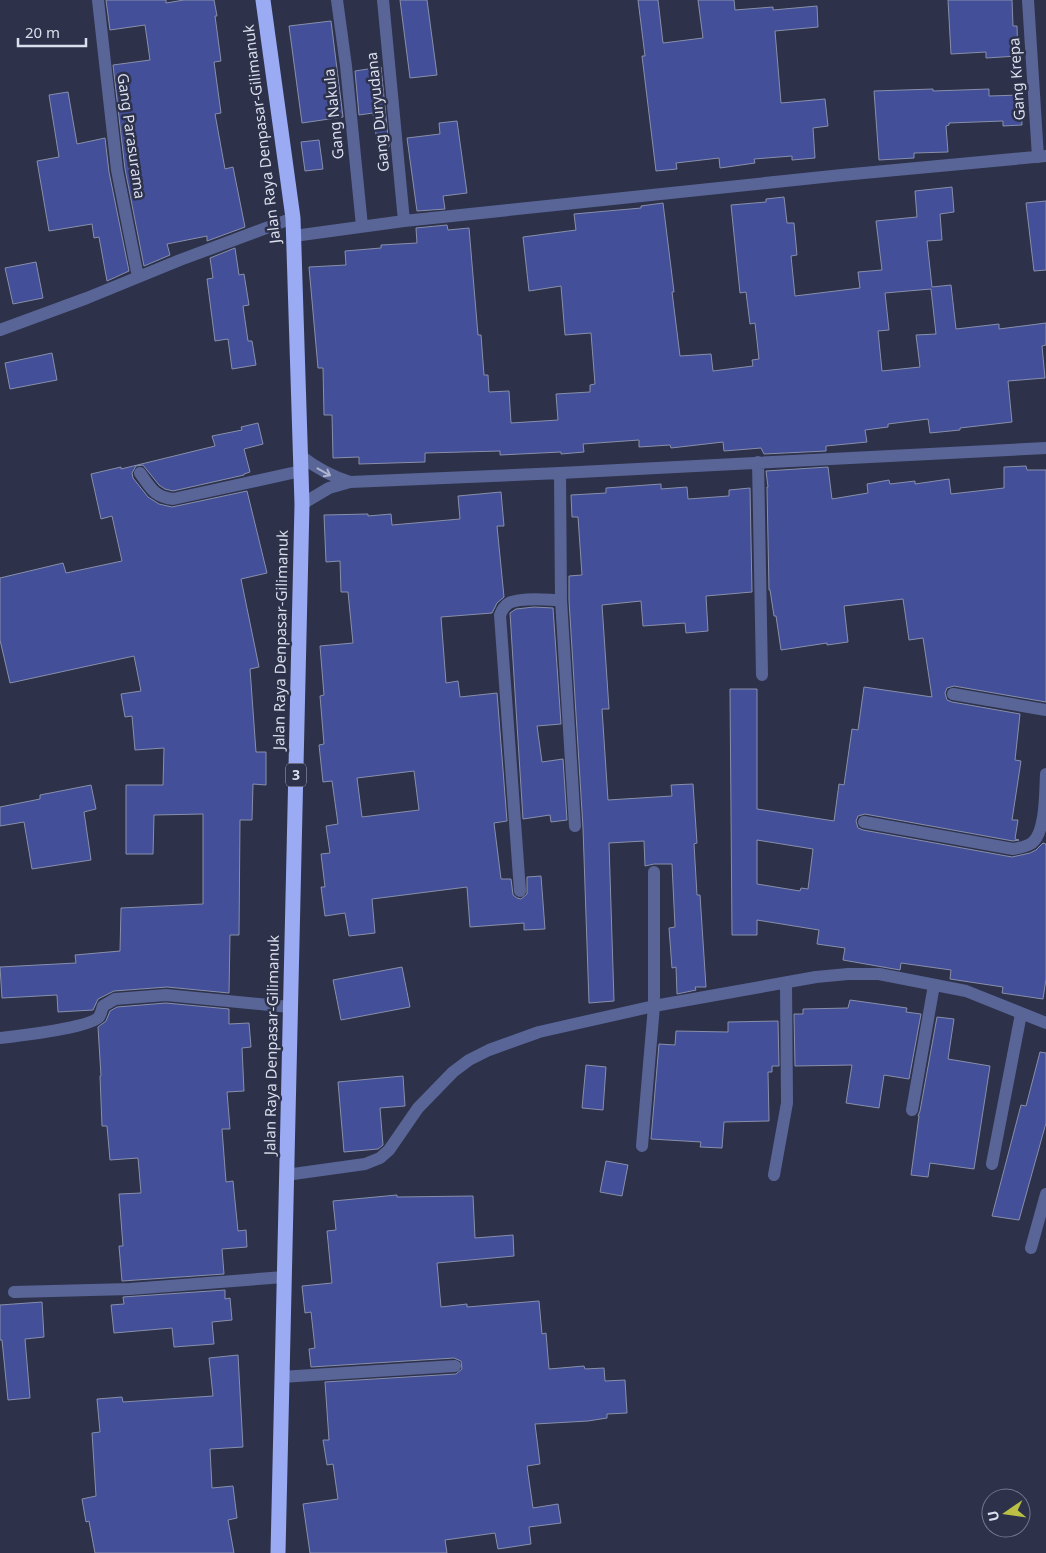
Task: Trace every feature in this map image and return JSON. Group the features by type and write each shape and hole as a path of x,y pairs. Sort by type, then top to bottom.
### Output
{"highway":[{"name":"Jalan Raya Denpasar-Gilimanuk","path":"264,0 293,218 302,504 278,1553"}],"street":[{"name":"Gang Parasurama","path":"98,0 117,170 138,276"},
{"name":"Gang Nakula","path":"337,0 346,66 362,226"},
{"name":"Gang Duryudana","path":"383,0 404,221"},
{"name":"Gang Krepa","path":"1028,0 1042,156"},
{"path":"294,236 404,221 1042,156"},
{"path":"0,330 293,218"},
{"path":"302,504 329,488 350,482 560,474 1046,448"},
{"path":"758,462 762,675"},
{"path":"140,474 154,492 162,498 173,499 301,463 316,468 332,477 350,482"},
{"path":"560,474 561,600 575,826"},
{"path":"520,891 500,615 504,607 519,600 561,600"},
{"path":"953,694 1046,710"},
{"path":"864,822 1013,849 1022,848 1031,844 1036,839 1043,825 1046,774"},
{"path":"642,1146 654,1006 654,872"},
{"path":"286,1175 365,1164 380,1158 389,1150 418,1108 454,1072 469,1060 489,1050 539,1032 654,1006 786,984 816,977 871,974 966,991 1046,1024"},
{"path":"774,1175 787,1103 786,984"},
{"path":"912,1110 934,985"},
{"path":"0,1038 68,1028 94,1020 100,1016 103,1006 115,999 166,995 290,1007"},
{"path":"992,1164 1021,1014"},
{"path":"1031,1248 1046,1194"},
{"path":"14,1292 130,1289 284,1278"},
{"path":"281,1377 455,1366"}],"building":[{"path":"106,0 166,0 166,3 184,0 214,0 217,16 215,16 221,61 214,62 221,113 215,114 225,169 233,167 245,227 207,241 207,236 167,244 170,255 144,266 125,169 113,65 150,60 145,25 110,30"},
{"path":"400,0 427,0 437,75 410,78"},
{"path":"638,0 658,0 663,43 703,38 698,0 734,0 735,10 773,7 773,10 817,6 818,27 775,31 781,103 825,99 828,126 813,128 815,158 792,160 792,156 754,159 755,163 720,168 719,158 676,163 677,169 656,171 642,56 645,56"},
{"path":"948,0 1012,0 1013,26 1017,26 1018,56 986,58 986,52 951,54"},
{"path":"331,21 343,117 302,123 289,26"},
{"path":"381,67 389,147 378,148 373,113 359,115 355,71"},
{"path":"933,89 933,91 989,89 989,96 1021,95 1022,125 1003,126 1003,121 949,123 946,126 948,152 914,153 914,158 879,160 874,91"},
{"path":"68,92 77,144 105,138 109,172 129,271 107,281 99,237 94,238 92,224 49,231 37,161 59,157 49,95"},
{"path":"457,121 467,193 443,196 445,209 417,211 407,138 440,134 439,123"},
{"path":"319,140 323,169 305,171 301,142"},
{"path":"952,187 954,212 940,214 942,240 927,241 932,287 951,285 956,329 999,324 999,329 1046,323 1046,345 1042,346 1045,378 1008,381 1012,422 930,433 928,419 888,424 888,427 865,430 867,442 826,446 826,451 764,454 761,448 724,451 723,442 671,448 670,445 639,447 639,440 583,444 584,452 561,454 561,452 500,455 500,451 425,453 425,462 359,464 359,457 333,458 332,415 324,415 323,368 318,368 309,267 346,265 345,251 381,248 381,245 417,243 416,228 447,225 448,230 469,228 478,335 481,335 484,375 488,375 489,392 509,391 511,423 558,420 556,394 590,392 590,385 595,384 591,333 565,335 561,286 529,291 523,237 576,230 574,214 641,208 641,206 663,203 680,356 711,354 713,371 753,366 752,360 759,359 755,323 750,324 746,292 740,293 731,205 766,202 766,199 784,197 787,223 794,223 797,255 791,256 795,296 860,288 858,272 882,270 876,221 917,217 915,191","holes":["931,289 936,334 916,335 920,367 882,371 878,331 889,330 885,293"]},
{"path":"1046,201 1046,270 1034,271 1026,203"},
{"path":"235,248 239,275 244,274 249,305 243,306 248,341 252,341 256,365 232,369 228,339 215,341 207,279 213,278 210,258"},
{"path":"36,262 43,298 13,304 5,268"},
{"path":"52,353 57,380 10,389 5,363"},
{"path":"258,423 263,444 244,449 250,472 244,475 173,491 159,485 143,465 136,466 132,473 133,478 148,497 159,504 172,507 247,491 267,573 241,579 259,667 250,669 256,752 266,752 266,785 253,784 252,820 240,820 239,935 230,935 229,993 167,987 114,991 98,999 93,1010 58,1012 57,995 2,998 0,967 76,963 75,955 120,951 121,908 203,904 203,814 154,815 153,854 126,854 126,785 163,785 164,748 135,750 132,716 125,717 121,694 141,691 134,656 10,683 0,640 0,578 63,563 66,573 122,561 112,516 101,519 91,474 121,467 121,469 215,446 212,436 242,430 241,427"},
{"path":"1026,466 1027,470 1046,470 1046,702 954,686 947,688 945,693 947,700 952,702 1020,714 1015,760 1021,761 1012,820 1018,820 1015,839 1019,840 1013,841 865,814 858,816 856,821 858,828 863,830 1012,857 1030,853 1043,843 1046,844 1046,979 1043,999 1002,993 1003,987 950,979 951,970 901,963 900,970 843,960 845,948 817,944 819,930 757,920 757,935 732,935 730,689 757,689 757,809 834,821 839,784 844,785 852,729 858,730 864,687 932,697 923,638 909,640 903,599 844,606 848,642 781,650 776,616 774,616 769,590 768,487 766,471 828,467 832,499 868,493 867,484 889,480 890,484 915,481 915,484 949,479 951,494 1004,488 1004,467","holes":["757,840 813,849 808,889 801,888 800,891 757,884"]},
{"path":"661,484 661,489 687,487 688,499 729,496 729,490 750,488 752,592 706,596 708,631 686,633 685,623 643,626 641,601 602,605 609,709 602,709 608,800 672,796 671,785 693,784 697,843 694,844 697,895 700,895 706,987 695,987 696,990 677,994 676,967 672,968 669,928 675,927 672,864 645,866 644,841 609,843 614,1001 589,1003 583,828 569,600 569,576 582,575 578,517 572,517 571,495 606,493 606,488"},
{"path":"501,492 504,526 497,526 504,597 497,603 492,613 441,617 446,683 458,681 460,697 497,693 507,821 494,823 501,879 511,879 513,895 521,899 527,894 527,877 541,876 545,929 524,930 524,923 470,927 467,887 372,899 375,933 349,936 345,913 325,916 321,887 325,887 321,854 330,853 326,826 338,824 332,781 323,782 319,745 324,744 320,696 324,695 320,646 353,643 348,592 341,592 340,561 326,562 324,515 368,514 368,516 391,514 392,525 460,519 458,496","holes":["414,771 419,810 362,817 357,778"]},
{"path":"534,607 553,608 561,724 537,726 542,762 563,759 567,820 551,822 550,815 523,819 510,613 516,609"},
{"path":"91,785 96,809 84,812 91,860 32,869 24,822 0,826 0,807 40,799 40,795"},
{"path":"402,967 410,1007 341,1020 333,980"},
{"path":"850,1000 907,1008 906,1012 921,1014 909,1079 884,1075 879,1108 846,1103 852,1065 795,1066 794,1014 803,1014 803,1009 848,1008"},
{"path":"166,1003 229,1009 229,1024 249,1023 251,1047 242,1048 244,1091 227,1092 230,1129 222,1129 226,1182 233,1181 238,1231 246,1230 247,1247 222,1249 224,1274 122,1281 119,1246 123,1246 119,1194 141,1193 138,1158 110,1160 107,1126 102,1126 98,1027 106,1021 110,1011 117,1007"},
{"path":"937,1017 954,1019 948,1059 990,1066 974,1169 930,1163 928,1177 911,1175 918,1116"},
{"path":"778,1021 779,1066 772,1066 772,1072 768,1072 769,1121 724,1122 722,1148 700,1147 701,1142 651,1139 659,1044 675,1045 676,1031 728,1032 728,1022"},
{"path":"1040,1052 1046,1053 1046,1123 1019,1220 992,1216 1021,1105 1026,1106"},
{"path":"586,1065 606,1067 603,1110 582,1108"},
{"path":"403,1076 405,1106 380,1108 383,1145 378,1149 344,1152 338,1082"},
{"path":"606,1161 628,1165 622,1196 600,1192"},
{"path":"397,1195 397,1197 473,1196 475,1238 513,1235 514,1256 437,1263 441,1307 467,1304 467,1307 539,1301 542,1334 546,1333 549,1369 584,1366 585,1369 604,1368 605,1381 625,1380 627,1413 607,1414 607,1418 588,1421 535,1424 540,1464 527,1466 533,1508 558,1504 561,1523 529,1527 531,1544 498,1549 495,1533 445,1540 447,1553 310,1553 303,1504 338,1499 333,1464 327,1465 323,1440 329,1440 325,1382 456,1374 462,1369 461,1361 454,1358 311,1367 309,1349 315,1348 311,1312 305,1313 302,1286 332,1283 327,1231 336,1230 333,1201"},
{"path":"225,1290 225,1299 230,1298 232,1320 212,1322 214,1344 174,1347 172,1328 114,1333 111,1305 124,1304 123,1297"},
{"path":"42,1302 44,1337 25,1339 30,1398 8,1400 2,1340 0,1340 0,1305"},
{"path":"238,1355 243,1447 210,1449 212,1488 233,1486 237,1518 228,1520 234,1553 95,1553 89,1521 86,1522 82,1499 96,1496 92,1433 100,1432 97,1399 122,1397 123,1402 213,1396 209,1358"}]}
